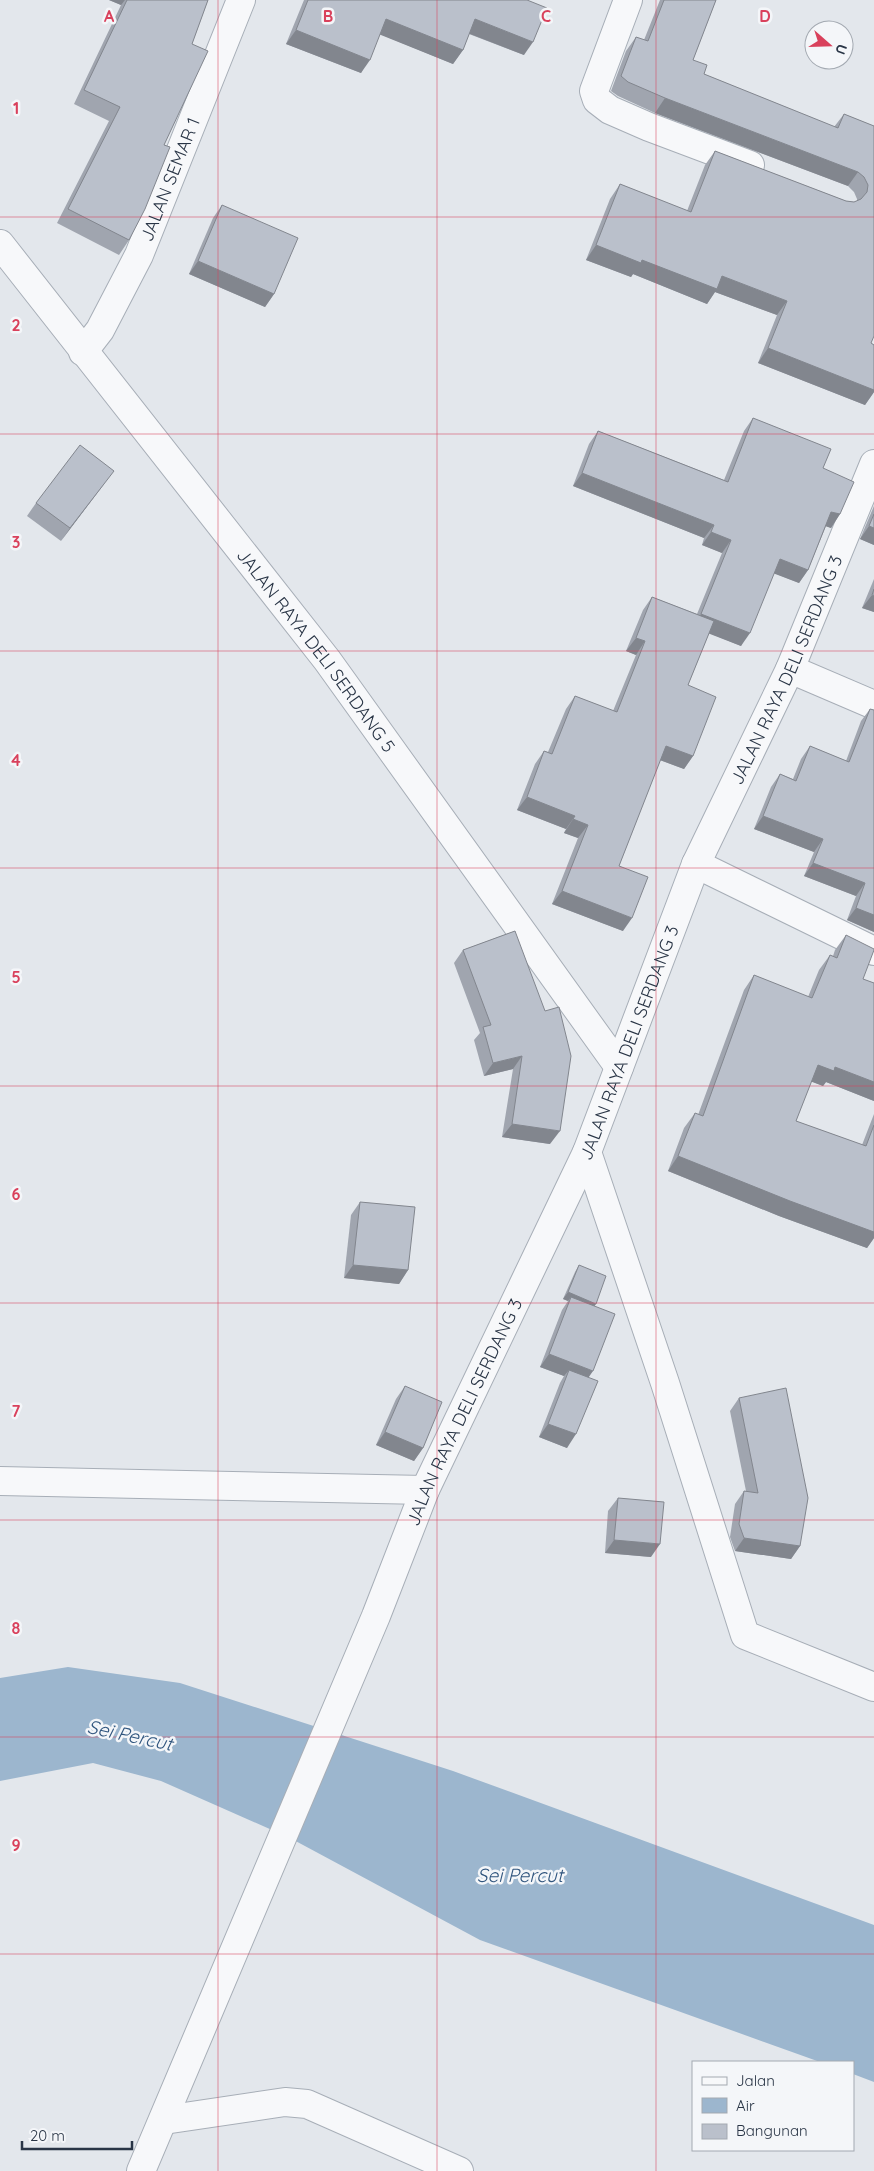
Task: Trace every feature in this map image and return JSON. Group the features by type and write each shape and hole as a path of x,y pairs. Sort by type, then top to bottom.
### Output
{"street":[{"name":"JALAN SEMAR 1","path":"83,352 100,330 139,255 242,0"},
{"path":"628,0 594,91 597,100 610,110 649,127 777,176"},
{"name":"JALAN RAYA DELI SERDANG 5","path":"0,244 327,660 619,1067"},
{"name":"JALAN RAYA DELI SERDANG 3","path":"142,2171 376,1616 425,1490 587,1152 696,864 790,670 874,464"},
{"path":"790,670 874,705"},
{"path":"696,864 874,951"},
{"path":"587,1152 662,1374 745,1635 874,1686"},
{"path":"0,1481 425,1490"},
{"path":"168,2108 285,2102 306,2104 459,2171"}],"water":[{"name":"Sei Percut","path":"68,1667 180,1683 453,1771 874,1925 874,2082 854,2074 854,2061 817,2061 480,1940 290,1838 161,1781 93,1763 0,1781 0,1678"}],"building":[{"path":"127,0 208,0 192,44 208,51 164,145 170,147 145,209 129,240 68,209 120,107 84,90"},
{"path":"308,0 527,0 547,8 533,42 475,19 463,50 386,19 370,60 296,30"},
{"path":"664,0 716,0 693,60 707,65 704,74 838,128 844,114 874,126 874,336 871,343 874,345 874,390 768,348 787,301 722,276 717,289 642,260 641,263 596,245 620,184 691,212 715,151 846,201 854,202 861,199 867,192 868,185 864,177 858,172 665,98 628,82 621,76 636,37 648,41"},
{"path":"222,205 298,238 274,294 198,261"},
{"path":"753,418 831,449 823,468 854,482 840,514 831,512 808,570 780,559 750,633 701,614 731,540 711,532 714,525 582,473 598,431 728,482"},
{"path":"80,445 114,471 70,528 36,503"},
{"path":"874,514 874,528 869,526"},
{"path":"652,597 714,621 688,685 716,697 693,756 666,746 619,866 648,877 632,918 562,891 588,825 573,819 575,816 527,797 544,751 552,754 575,696 617,712 645,641 636,638"},
{"path":"870,709 874,710 874,915 856,908 865,883 813,863 823,839 763,816 780,774 796,781 810,746 849,762"},
{"path":"515,931 545,1011 559,1007 571,1056 560,1131 512,1124 522,1056 493,1063 483,1027 491,1025 463,950"},
{"path":"846,935 874,949 863,979 874,983 874,1082 835,1067 834,1071 818,1065 796,1121 866,1146 874,1125 874,1232 678,1156 695,1113 703,1116 754,975 812,998 830,955 837,958"},
{"path":"360,1202 415,1207 408,1270 353,1265"},
{"path":"579,1265 606,1276 596,1304 568,1292"},
{"path":"571,1297 615,1314 593,1371 549,1354"},
{"path":"569,1370 598,1381 576,1434 548,1424"},
{"path":"405,1386 442,1402 423,1448 385,1432"},
{"path":"786,1388 808,1498 800,1546 744,1538 739,1524 744,1491 758,1493 739,1398"},
{"path":"618,1498 664,1502 660,1544 614,1540"}]}
